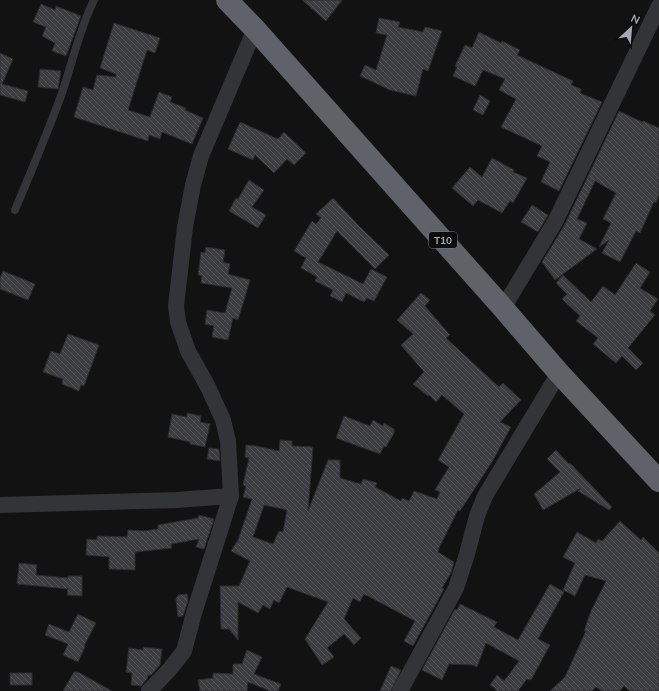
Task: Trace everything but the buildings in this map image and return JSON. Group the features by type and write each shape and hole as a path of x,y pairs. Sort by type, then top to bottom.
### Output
{"highway":[{"name":"T10","path":"227,0 255,29 559,373 659,481"}],"street":[{"path":"503,308 555,222 658,10"},
{"path":"149,691 170,669 184,651 194,612 231,496 228,441 223,420 208,387 188,351 178,322 176,306 185,227 193,185 201,156 255,29"},
{"path":"400,691 456,588 477,516 485,496 559,373"},
{"path":"0,505 177,500 231,496"}],"lane":[{"path":"15,210 61,95 84,24 94,0"}]}
